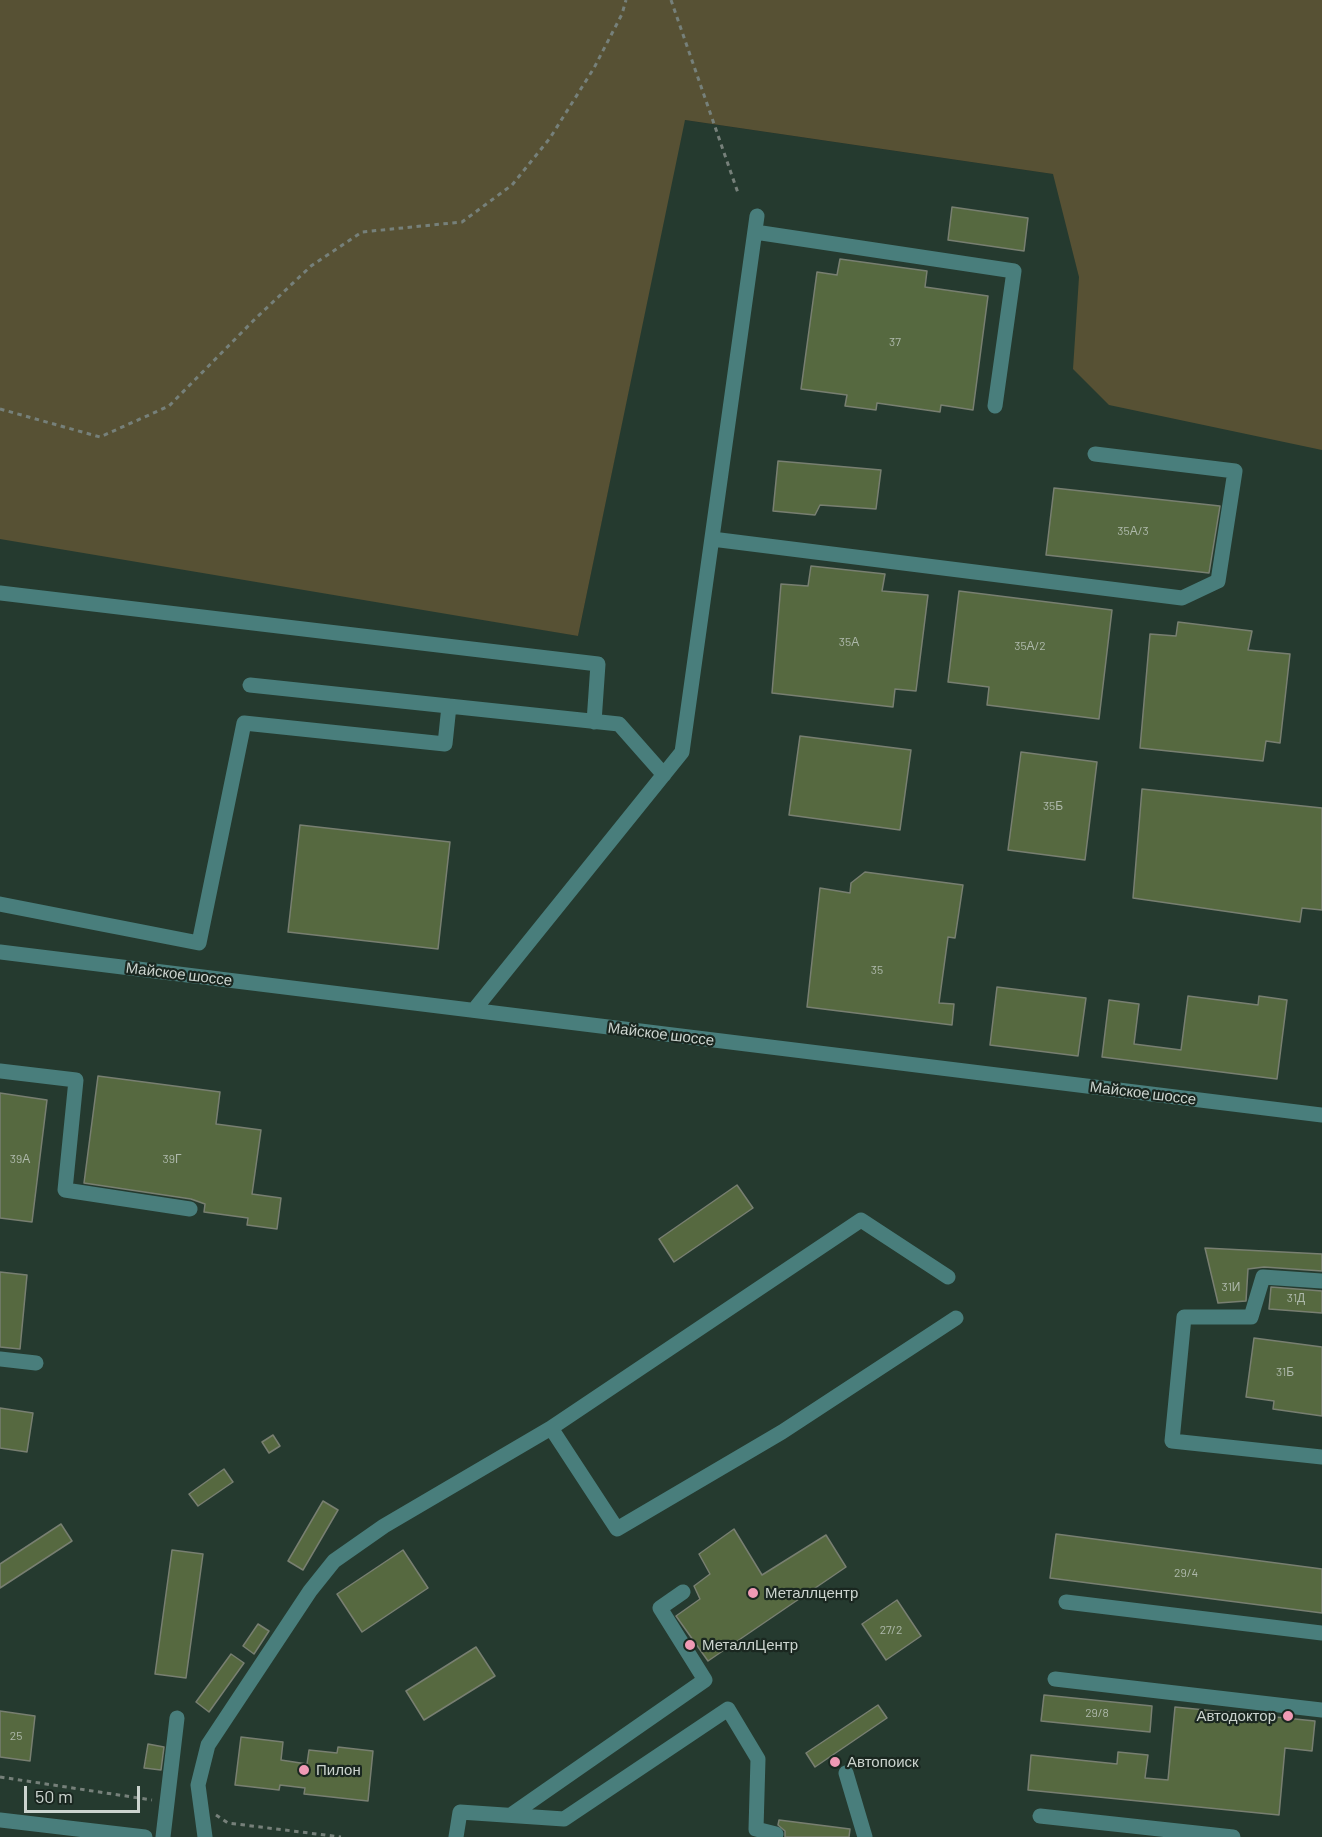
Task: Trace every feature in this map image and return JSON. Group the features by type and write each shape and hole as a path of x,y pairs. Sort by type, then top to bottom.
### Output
{"street":[{"path":"474,1010 682,752 758,216"},
{"path":"755,232 1014,271 995,406"},
{"path":"712,539 1182,598 1218,581 1235,471 1095,454"},
{"path":"0,592 598,664 594,722"},
{"path":"250,685 619,724 664,775"},
{"path":"0,904 199,943 244,723 445,744 449,706"},
{"name":"Майское шоссе","path":"0,952 1322,1115"},
{"path":"0,1071 76,1080 65,1190 190,1209"},
{"path":"205,1837 198,1785 207,1745 310,1591 333,1561 384,1526 551,1428 861,1220 948,1277"},
{"path":"1322,1281 1263,1277 1251,1317 1184,1317 1172,1441 1322,1457"},
{"path":"551,1428 617,1529 782,1432 956,1318"},
{"path":"0,1359 36,1363"},
{"path":"511,1815 705,1680 660,1608 683,1592"},
{"path":"1066,1602 1322,1633"},
{"path":"1055,1679 1322,1710"},
{"path":"456,1837 460,1812 564,1819 728,1709 758,1759 756,1829 776,1834"},
{"path":"164,1837 177,1718"},
{"path":"846,1773 865,1837"},
{"path":"1040,1816 1233,1837"},
{"path":"0,1820 145,1837"}],"path":[{"path":"0,409 100,437 169,406 311,266 362,232 462,222 512,185 550,138 594,68 622,14 626,0"},
{"path":"671,0 738,193"}],"shaded area":[{"path":"0,0 1322,0 1322,450 1109,405 1073,369 1079,277 1053,174 685,120 578,636 0,539"},
{"path":"684,120 1053,174 1322,429 1322,1837 0,1837 0,534 578,636"}],"building":[{"path":"952,207 1028,218 1024,251 948,240"},
{"path":"840,259 927,271 925,287 988,296 973,410 941,405 940,412 877,403 876,410 845,406 847,395 801,389 817,272 837,275"},
{"path":"778,461 881,470 876,509 820,505 815,515 773,511"},
{"path":"1054,488 1220,506 1209,573 1046,555"},
{"path":"811,566 885,574 882,591 928,595 916,691 895,689 893,707 772,693 781,584 808,586"},
{"path":"959,591 1112,610 1099,719 987,705 989,687 948,682"},
{"path":"1178,622 1252,631 1248,650 1290,654 1280,743 1266,741 1263,761 1140,748 1150,634 1176,636"},
{"path":"800,736 911,750 900,830 789,815"},
{"path":"1021,752 1097,762 1085,860 1008,850"},
{"path":"1142,789 1322,808 1322,910 1302,908 1300,922 1133,898"},
{"path":"300,825 450,842 438,949 288,932"},
{"path":"865,872 963,885 955,938 948,937 939,1003 954,1004 952,1025 807,1007 820,888 850,893 851,883"},
{"path":"997,987 1086,998 1078,1056 990,1045"},
{"path":"1188,996 1258,1005 1259,996 1287,1000 1277,1079 1102,1057 1109,1000 1139,1004 1134,1044 1181,1050"},
{"path":"98,1076 220,1092 216,1124 261,1130 252,1194 281,1198 277,1229 247,1225 248,1218 204,1212 205,1204 191,1199 84,1183"},
{"path":"0,1093 47,1100 32,1222 0,1218"},
{"path":"737,1185 753,1208 674,1262 659,1239"},
{"path":"1205,1248 1322,1254 1322,1271 1264,1267 1248,1269 1246,1301 1218,1303"},
{"path":"0,1272 27,1275 20,1349 0,1347"},
{"path":"1271,1287 1322,1291 1322,1313 1269,1309"},
{"path":"1254,1338 1322,1347 1322,1416 1273,1409 1274,1401 1246,1397"},
{"path":"0,1408 33,1413 27,1452 0,1448"},
{"path":"273,1435 280,1446 269,1453 262,1442"},
{"path":"224,1469 233,1482 198,1506 189,1494"},
{"path":"323,1501 338,1510 303,1570 288,1561"},
{"path":"61,1524 72,1541 0,1588 0,1564"},
{"name":"Металлцентр","path":"734,1529 762,1575 826,1535 846,1567 708,1661 676,1616 700,1599 694,1586 710,1574 699,1554"},
{"path":"1056,1534 1322,1569 1322,1613 1050,1578"},
{"path":"172,1550 203,1554 186,1678 155,1674"},
{"path":"403,1550 428,1588 362,1632 337,1594"},
{"path":"897,1600 921,1636 886,1660 862,1624"},
{"path":"258,1624 269,1631 254,1654 243,1646"},
{"path":"476,1647 495,1676 424,1720 406,1691"},
{"path":"231,1654 244,1663 209,1712 196,1702"},
{"path":"1044,1695 1152,1706 1150,1732 1041,1721"},
{"path":"878,1705 887,1718 815,1767 806,1753"},
{"path":"1175,1707 1315,1721 1312,1751 1285,1748 1279,1815 1028,1790 1031,1755 1117,1764 1118,1752 1148,1755 1145,1778 1168,1780"},
{"path":"0,1711 35,1716 30,1761 0,1757"},
{"name":"Пилон","path":"241,1737 283,1742 281,1760 307,1764 309,1750 337,1753 338,1747 373,1751 368,1801 304,1794 305,1788 280,1785 279,1790 235,1785"},
{"path":"148,1744 164,1747 161,1770 144,1768"},
{"path":"779,1820 850,1829 849,1837 785,1837 785,1831 778,1825"}],"place":[{"name":"Металлцентр","path":"753,1593"},
{"name":"МеталлЦентр","path":"690,1645"},
{"name":"Автодоктор","path":"1288,1716"},
{"name":"Автопоиск","path":"835,1762"},
{"name":"Пилон","path":"304,1770"}]}
